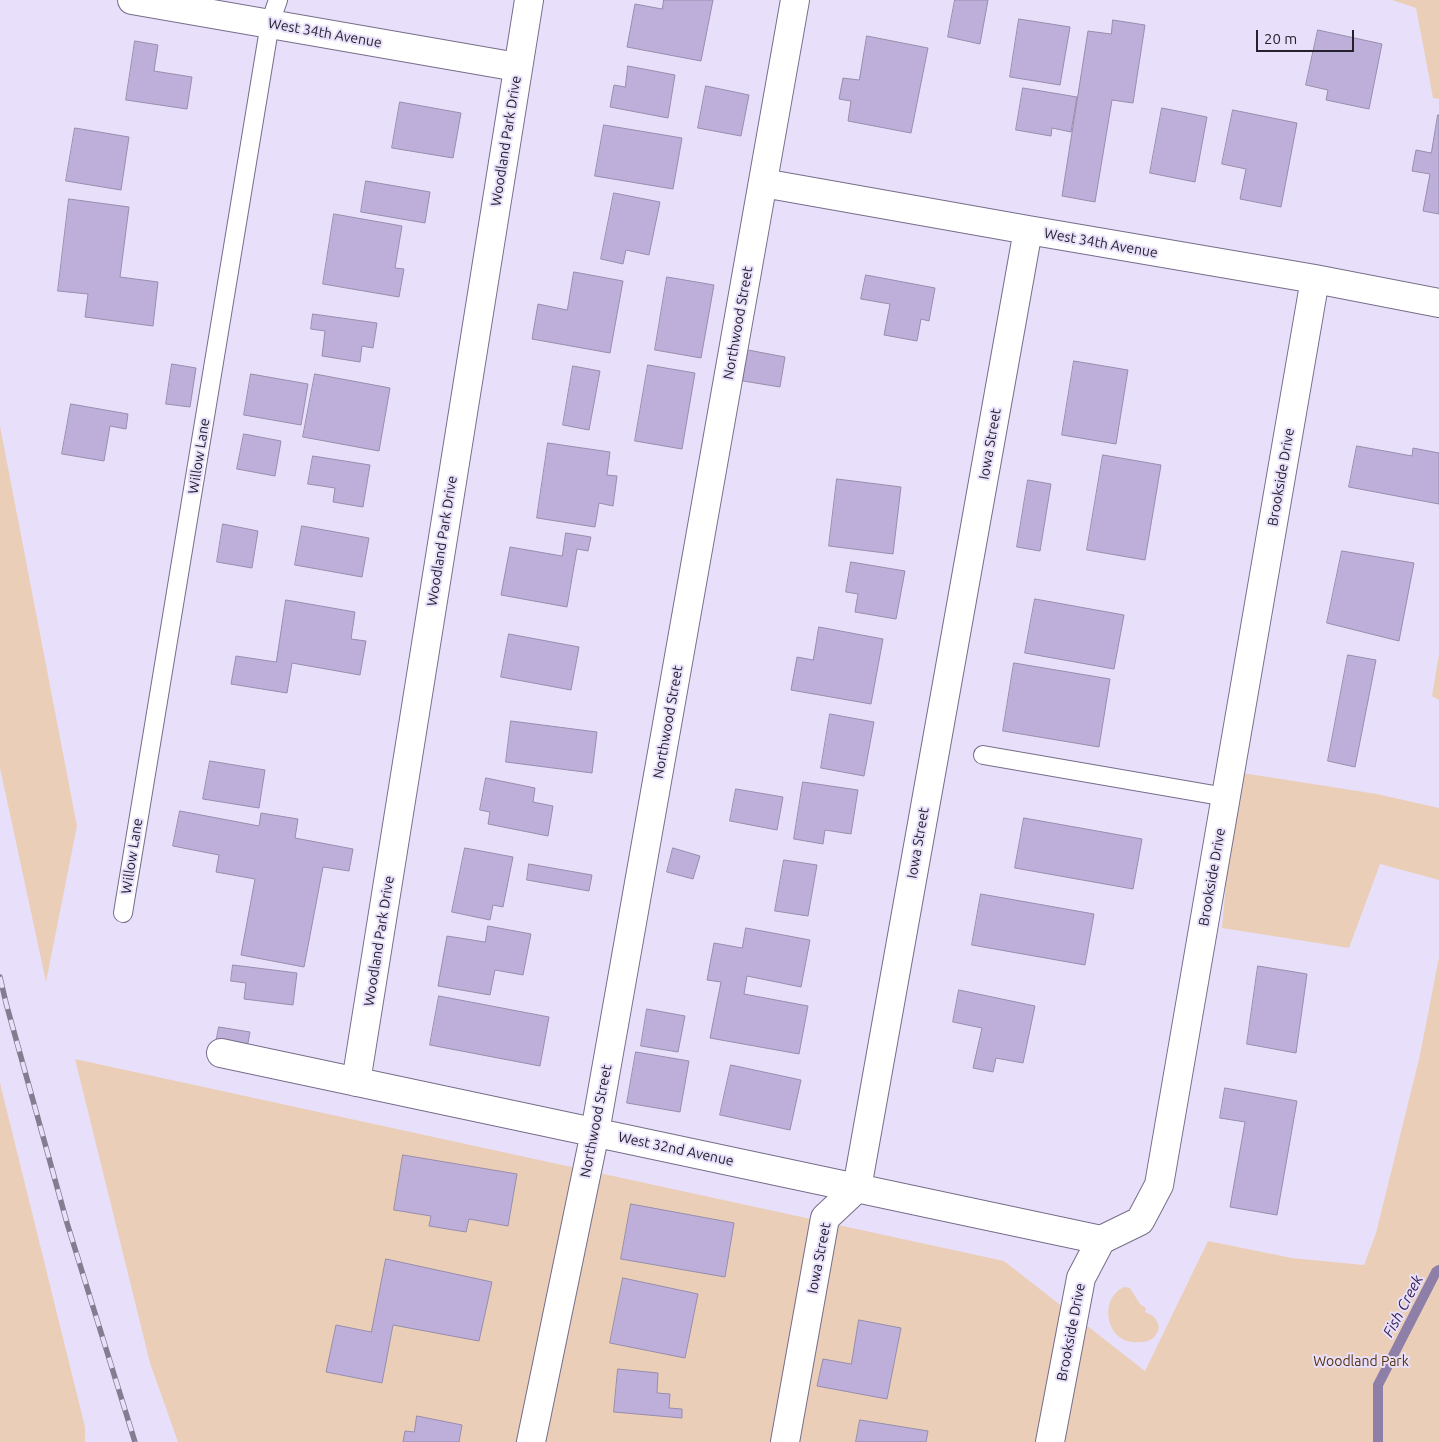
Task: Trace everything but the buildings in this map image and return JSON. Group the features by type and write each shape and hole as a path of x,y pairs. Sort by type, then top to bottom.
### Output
{"street":[{"name":"West 34th Avenue","path":"132,0 274,12 518,67"},
{"name":"Woodland Park Drive","path":"356,1082 529,0"},
{"name":"Northwood Street","path":"531,1442 595,1132 795,0"},
{"name":"West 34th Avenue","path":"763,183 1315,279 1439,303"},
{"name":"Iowa Street","path":"785,1442 825,1218 857,1188 1028,230"},
{"name":"Brookside Drive","path":"1050,1442 1081,1278 1101,1240 1140,1221 1159,1185 1315,279"},
{"name":"West 32nd Avenue","path":"221,1053 1101,1240"}],"lane":[{"name":"Willow Lane","path":"123,914 274,12"},
{"path":"983,755 1226,798"}],"green space":[{"path":"1392,0 1439,0 1439,99 1433,98 1416,8"},
{"path":"0,426 77,826 46,982 0,768"},
{"path":"1439,654 1439,700 1432,696"},
{"path":"1236,772 1377,794 1439,808 1439,880 1380,864 1349,948 1222,928"},
{"name":"Woodland Park","path":"1439,957 1439,1442 178,1442 150,1363 75,1059 1004,1261 1145,1371 1208,1241 1292,1258 1364,1265 1376,1233 1420,1055"},
{"path":"0,1083 85,1427 85,1442 0,1442"},
{"path":"1124,1287 1130,1288 1140,1304 1146,1308 1145,1312 1157,1321 1158,1332 1151,1340 1129,1342 1113,1330 1109,1321 1110,1301"}],"waterway":[{"name":"Fish Creek","path":"1378,1442 1378,1385 1436,1272 1439,1270"}],"railway":[{"path":"0,977 67,1223 135,1442"}]}
